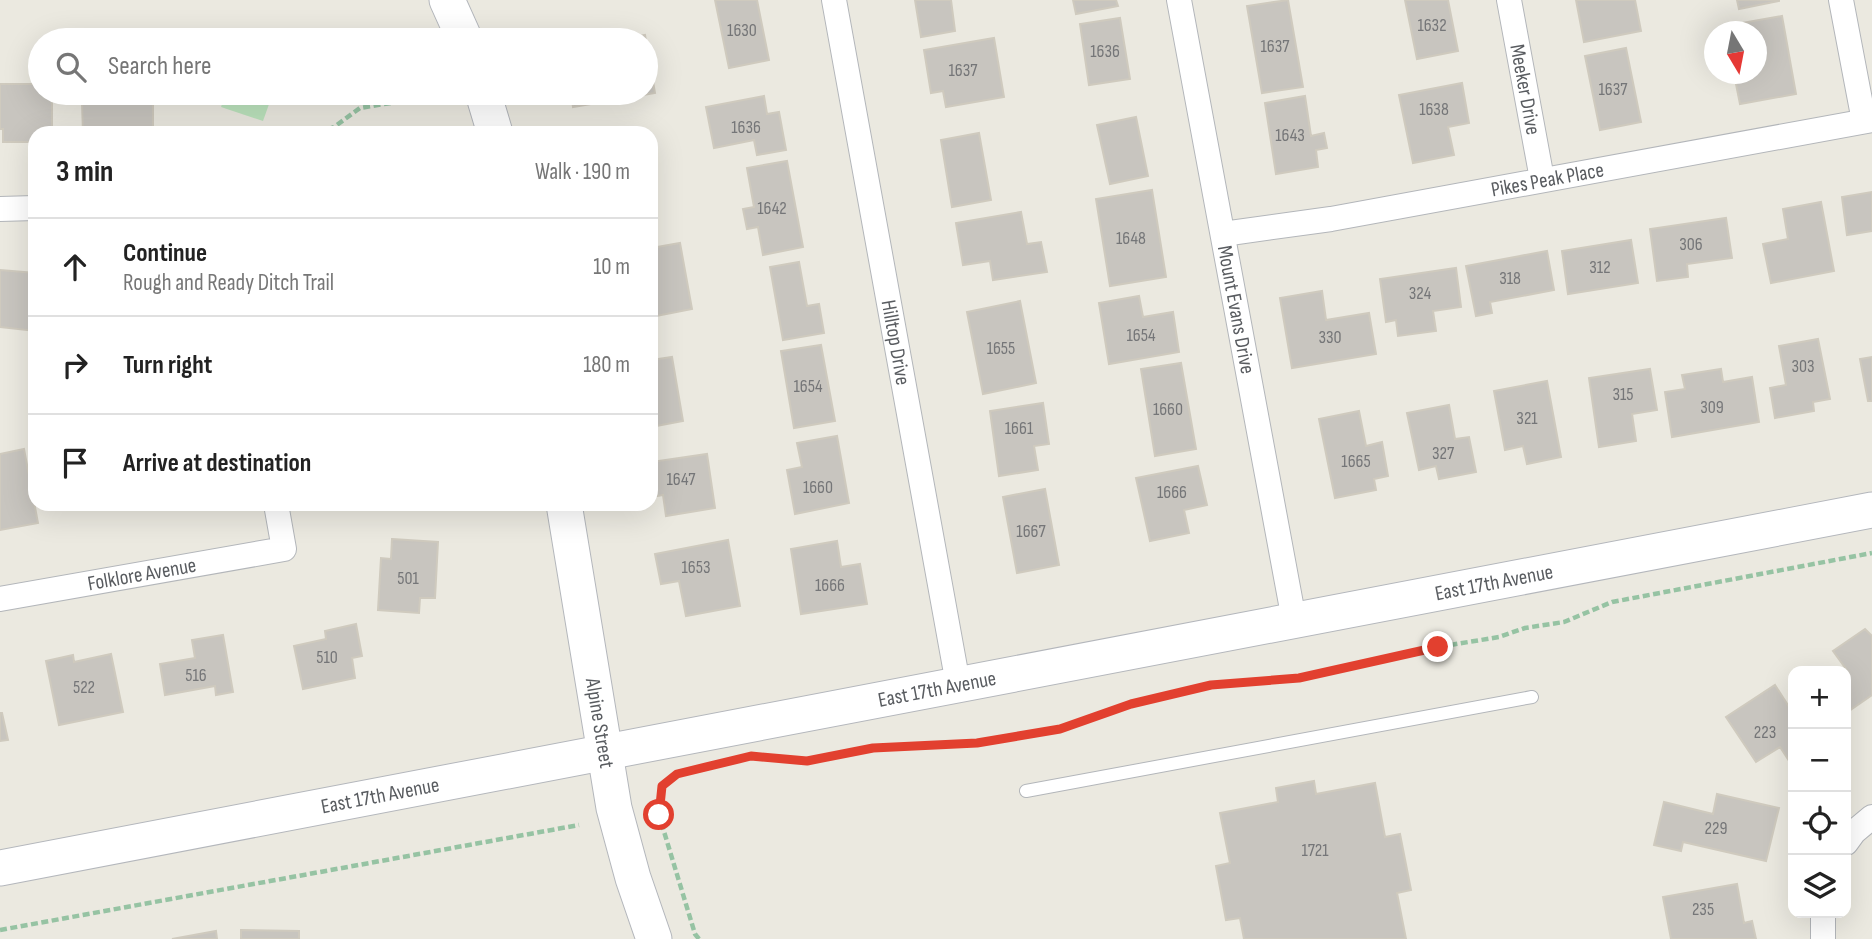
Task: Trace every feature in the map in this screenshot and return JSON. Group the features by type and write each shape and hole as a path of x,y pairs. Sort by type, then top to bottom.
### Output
{"main road":[{"path":"447,0 460,28"},
{"path":"487,105 493,126"},
{"name":"East 17th Avenue","path":"0,868 1872,510"},
{"name":"Alpine Street","path":"565,511 614,808 633,878 654,939"}],"street":[{"name":"Hilltop Drive","path":"834,0 958,684"},
{"name":"Mount Evans Drive","path":"1179,0 1294,620"},
{"name":"Meeker Drive","path":"1509,0 1542,179"},
{"path":"1841,0 1868,121"},
{"name":"Pikes Peak Place","path":"1223,234 1331,219 1868,121"},
{"path":"0,209 28,208"},
{"name":"Folklore Avenue","path":"0,599 284,549 277,511"},
{"path":"1851,836 1872,817"},
{"path":"1822,918 1822,939"}],"lane":[{"path":"1026,791 1532,697"}],"path":[{"path":"335,126 360,108 378,105"},
{"path":"751,756 807,761 873,748 977,743 1060,729 1131,704 1211,685 1299,678 1499,636 1525,628 1564,622 1612,602 1872,553"},
{"path":"694,768 677,774 662,786 659,815 695,934 699,939"},
{"path":"0,930 523,833 579,825"}],"green space":[{"path":"222,105 269,105 263,121 221,107"}],"building":[{"path":"715,0 757,0 769,60 729,68"},
{"path":"915,0 951,0 955,31 921,37"},
{"path":"1073,0 1116,0 1118,6 1076,14"},
{"path":"1288,0 1303,87 1262,93 1247,6"},
{"path":"1405,0 1448,0 1458,51 1417,59"},
{"path":"1576,0 1635,0 1641,31 1584,42"},
{"path":"1737,0 1779,0 1779,1 1739,9"},
{"path":"1782,16 1796,94 1740,104 1736,84 1767,84 1767,21 1754,21"},
{"path":"1120,18 1130,79 1089,85 1080,24"},
{"path":"994,38 1004,97 946,107 943,91 931,93 924,50"},
{"path":"1626,48 1641,122 1600,130 1585,56"},
{"path":"1462,83 1469,123 1448,127 1454,155 1413,163 1399,95"},
{"path":"0,84 28,84 28,105 52,105 52,126 28,126 28,142 3,142 3,129 0,129"},
{"path":"764,96 767,114 779,112 786,150 757,155 754,140 714,148 706,107"},
{"path":"1305,96 1311,136 1324,133 1327,148 1316,150 1318,167 1276,174 1265,103"},
{"path":"82,105 153,105 153,126 83,126"},
{"path":"1136,117 1148,176 1110,184 1097,125"},
{"path":"979,133 991,200 952,207 941,140"},
{"path":"787,161 803,247 763,255 758,227 747,229 743,209 754,207 747,168"},
{"path":"1152,190 1166,277 1110,286 1096,199"},
{"path":"1872,192 1872,231 1847,235 1842,197"},
{"path":"1821,202 1834,271 1771,283 1763,244 1788,239 1783,209"},
{"path":"1021,212 1027,244 1041,242 1047,272 993,280 990,261 963,265 956,223"},
{"path":"1726,218 1732,258 1687,264 1688,277 1657,281 1650,229"},
{"path":"1631,240 1638,283 1568,294 1562,251"},
{"path":"680,243 692,309 658,316 658,247"},
{"path":"1547,251 1554,290 1490,302 1492,313 1476,316 1466,266"},
{"path":"799,262 807,306 819,304 824,333 783,340 770,267"},
{"path":"1456,268 1461,307 1433,311 1436,331 1398,336 1396,320 1386,322 1380,279"},
{"path":"0,270 28,272 28,330 0,327"},
{"path":"1322,291 1326,320 1369,313 1376,354 1292,368 1280,298"},
{"path":"1139,296 1143,317 1173,312 1179,352 1109,364 1099,303"},
{"path":"1020,301 1036,383 983,394 967,312"},
{"path":"1818,339 1830,399 1813,402 1814,411 1775,418 1770,388 1786,385 1779,346"},
{"path":"821,345 835,421 794,428 781,351"},
{"path":"672,357 683,421 658,426 658,359"},
{"path":"1872,357 1872,401 1868,401 1860,359"},
{"path":"1181,363 1196,449 1155,456 1141,369"},
{"path":"1650,369 1657,410 1632,414 1636,441 1599,447 1589,378"},
{"path":"1721,369 1723,382 1752,377 1759,422 1672,437 1665,392 1685,389 1682,375"},
{"path":"1547,381 1561,457 1527,464 1523,446 1505,450 1494,391"},
{"path":"1043,403 1049,444 1034,446 1038,470 999,476 990,411"},
{"path":"1449,405 1455,439 1469,437 1476,472 1439,479 1436,466 1419,470 1407,413"},
{"path":"1359,411 1366,446 1382,442 1388,476 1374,479 1376,490 1335,498 1319,419"},
{"path":"837,436 849,503 795,514 787,470 802,467 797,443"},
{"path":"24,449 28,470 28,511 36,511 38,523 0,530 0,454"},
{"path":"707,454 715,508 666,516 663,495 658,496 658,461"},
{"path":"1198,466 1207,505 1184,510 1189,533 1150,541 1136,478"},
{"path":"1045,489 1059,565 1017,573 1003,497"},
{"path":"392,539 438,542 435,598 420,598 419,613 378,610 381,558 391,559"},
{"path":"728,540 740,606 686,616 679,581 661,584 655,554"},
{"path":"837,541 841,567 860,564 867,604 801,614 791,549"},
{"path":"356,624 362,656 352,658 355,678 303,689 294,646 326,639 325,631"},
{"path":"1865,629 1872,636 1872,695 1851,710 1851,666 1844,666 1833,651"},
{"path":"223,635 233,692 216,695 215,686 165,695 160,664 195,658 192,640"},
{"path":"111,654 123,712 59,725 46,661 73,655 74,662"},
{"path":"1775,685 1788,705 1788,759 1780,747 1756,762 1726,717"},
{"path":"2,713 8,740 0,741"},
{"path":"1314,781 1316,794 1375,783 1385,837 1400,834 1411,890 1397,893 1406,939 1244,939 1240,918 1226,920 1216,866 1230,863 1220,813 1278,802 1276,788"},
{"path":"1717,794 1779,808 1766,861 1683,842 1681,851 1654,845 1664,802 1713,814"},
{"path":"1737,884 1744,923 1752,921 1756,939 1671,939 1663,897"},
{"path":"241,930 299,931 299,939 241,939"},
{"path":"216,931 217,939 172,939"}],"route":[{"path":"659,815 662,786 677,774 694,768 751,756 807,761 873,748 977,743 1060,729 1131,704 1211,685 1299,678 1438,647"}]}
